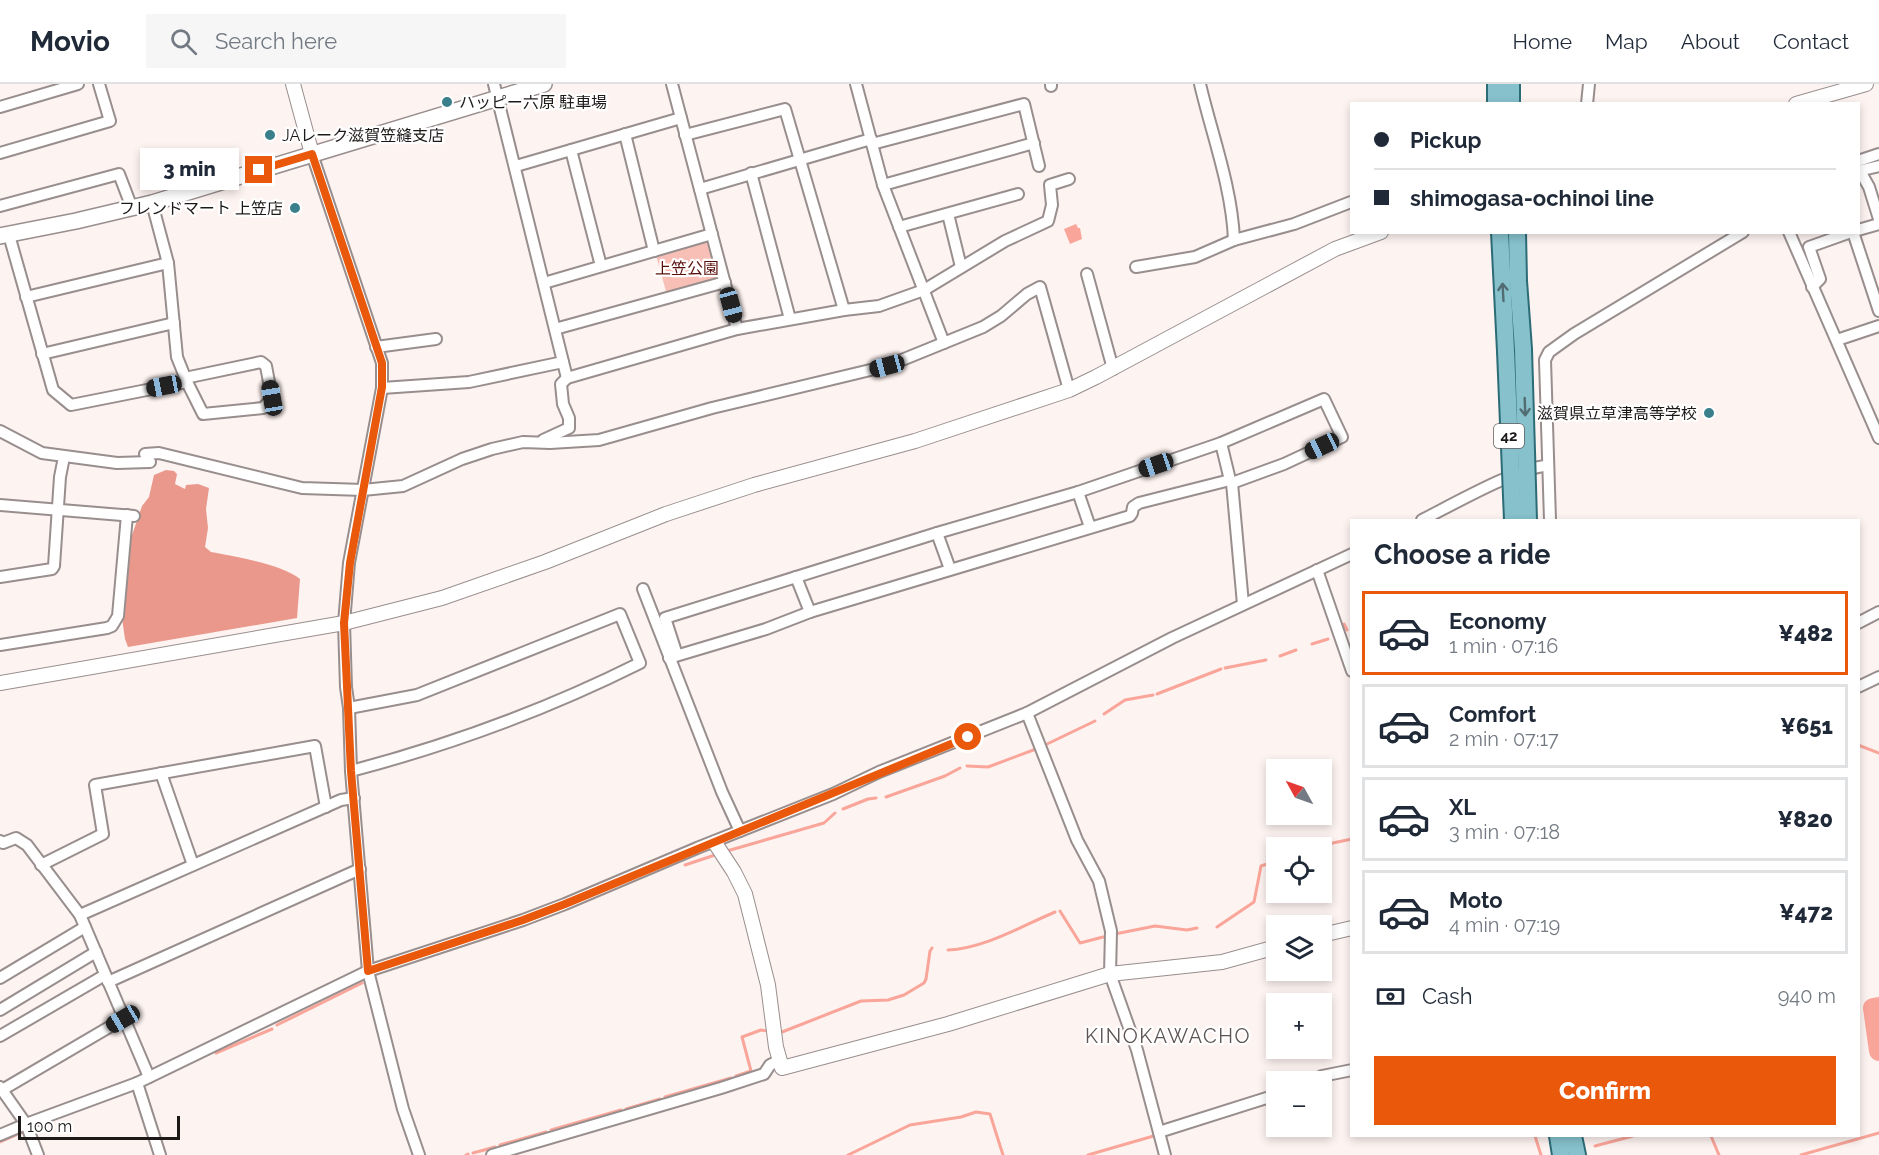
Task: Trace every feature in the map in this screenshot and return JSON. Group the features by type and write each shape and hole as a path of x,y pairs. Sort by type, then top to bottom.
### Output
{"main road":[{"path":"4,235 152,203 312,154 497,91 544,84"},
{"path":"1496,84 1496,102"},
{"path":"1511,84 1511,102"},
{"name":"42","path":"1500,234 1514,350 1528,519"},
{"name":"42","path":"1513,519 1517,234"},
{"path":"1561,1137 1561,1155"},
{"path":"1562,1137 1577,1155"}],"street":[{"path":"0,107 78,84"},
{"path":"0,153 110,121 99,84"},
{"path":"293,84 312,154 382,363 382,387 350,563 344,627 346,687 368,971 403,1109 419,1155"},
{"path":"672,84 737,328"},
{"path":"857,84 883,184 944,343"},
{"path":"1200,84 1227,190 1234,240"},
{"path":"1587,102 1589,84"},
{"path":"1803,102 1866,84"},
{"path":"497,91 567,378"},
{"path":"700,189 800,159 1024,104 1039,166"},
{"path":"685,135 785,110 844,310"},
{"path":"516,166 681,118"},
{"path":"625,134 654,251"},
{"path":"883,184 1034,143"},
{"path":"571,150 601,266"},
{"path":"1860,167 1879,154"},
{"path":"1860,168 1879,166"},
{"path":"1860,170 1869,187 1879,221 1860,229"},
{"path":"751,173 790,320"},
{"path":"0,206 119,174 132,208"},
{"path":"533,442 547,439 569,428 561,384 567,378 737,328 879,306 924,290 1005,241 1048,221 1052,205 1050,185 1069,179"},
{"path":"899,227 1018,194"},
{"path":"4,235 26,297 53,390 71,405 186,380 261,362 266,366 272,398 263,408 203,414 186,380 177,357 168,264 152,203"},
{"path":"1136,267 1195,257 1234,240 1294,224 1350,203"},
{"path":"948,214 961,267"},
{"path":"544,283 712,234"},
{"path":"0,683 344,627 442,598 545,562 666,514 754,485 915,441 1070,390 1335,249 1376,234"},
{"path":"1550,519 1545,360 1549,352 1574,334 1740,234"},
{"path":"1790,234 1879,438"},
{"path":"1812,287 1820,279 1809,247 1846,234"},
{"path":"1853,234 1879,311"},
{"path":"26,297 168,264"},
{"path":"1087,274 1113,369"},
{"path":"555,329 724,282"},
{"path":"0,431 42,453 64,457 117,463 148,458 159,453 302,488 363,490 403,486 462,459 523,442 599,440 712,408 887,366 983,327 1040,287 1070,390"},
{"path":"42,354 174,323"},
{"path":"1837,340 1878,330"},
{"path":"376,347 436,339"},
{"path":"382,387 469,382 563,362"},
{"path":"1324,399 1341,437 1284,464 1231,482 1139,503 1133,507 1130,516 810,612 766,629 673,657 665,618 937,533 1078,492 1221,443 1324,399"},
{"path":"1221,443 1231,482 1243,604"},
{"path":"0,577 53,567 60,477 64,457"},
{"path":"1424,519 1499,482 1539,466 1548,466"},
{"path":"1078,492 1090,527"},
{"path":"0,505 131,516 118,616 112,626 0,645"},
{"path":"937,533 950,569"},
{"path":"0,1135 137,1083 368,971 523,920 1027,713 1172,638 1350,555"},
{"path":"1317,570 1350,665"},
{"path":"796,577 810,612"},
{"path":"643,589 673,657 722,792 740,831"},
{"path":"1860,622 1879,612"},
{"path":"349,708 417,695 620,614 640,663 590,688 417,754 351,771"},
{"path":"1860,686 1879,677"},
{"path":"1027,713 1077,840 1099,881 1111,931 1110,974 1137,1050 1165,1155"},
{"path":"41,865 103,834 95,785 315,746 326,807"},
{"path":"161,773 194,865"},
{"path":"80,915 341,800 354,798"},
{"path":"0,841 3,843 16,838 27,845 80,915 148,1077"},
{"path":"715,843 745,894 768,985 776,1047 782,1068 948,1024 1110,974 1222,962 1266,950"},
{"path":"0,1036 106,978 360,869"},
{"path":"0,978 85,927"},
{"path":"1332,933 1350,928"},
{"path":"0,1010 96,952"},
{"path":"38,1155 26,1124 1,1088 123,1019"},
{"path":"492,1155 764,1074 770,1065 780,1060"},
{"path":"1332,1074 1350,1070"},
{"path":"137,1083 160,1155"},
{"path":"1159,1132 1266,1098"}],"green space":[{"name":"上笠公園","path":"703,241 708,242 717,279 667,295 656,255"}],"shaded area":[{"path":"1076,224 1080,228 1082,239 1070,244 1064,229"},
{"path":"166,470 177,474 175,484 185,489 186,485 198,484 209,488 205,547 211,552 271,565 300,579 297,618 128,647 122,618 128,579 130,541 142,506 149,497 154,475"}],"waterway":[{"path":"1344,624 1347,630"},
{"path":"1312,644 1328,639"},
{"path":"1280,656 1296,650"},
{"path":"1225,668 1266,660"},
{"path":"1157,694 1221,669"},
{"path":"1104,714 1125,700 1153,695"},
{"path":"1045,745 1095,721"},
{"path":"1860,746 1879,753"},
{"path":"967,766 988,767 1036,749"},
{"path":"886,797 945,776 960,768"},
{"path":"843,809 876,798"},
{"path":"727,851 824,823 835,813"},
{"path":"1332,843 1350,839"},
{"path":"685,865 715,855"},
{"path":"1217,927 1254,902 1261,866 1266,864"},
{"path":"1060,911 1080,943 1103,937"},
{"path":"948,950 975,946 1055,912"},
{"path":"1115,934 1155,926 1187,930 1197,928"},
{"path":"782,1032 861,1001 888,1000 904,995 924,983 932,948"},
{"path":"277,1025 362,983"},
{"path":"1879,1007 1873,1008 1879,1051"},
{"path":"216,1053 272,1029"},
{"path":"736,1076 751,1071 742,1037 761,1030 768,1031"},
{"path":"665,1097 731,1078"},
{"path":"626,1109 660,1099"},
{"path":"1255,1107 1266,1104"},
{"path":"551,1130 621,1110"},
{"path":"848,1155 910,1125 961,1117 976,1112 990,1114 1003,1155"},
{"path":"19,1134 23,1132"},
{"path":"500,1145 546,1132"},
{"path":"1801,1155 1879,1133"},
{"path":"0,1142 16,1135"},
{"path":"1088,1155 1157,1135"},
{"path":"1535,1137 1541,1155"},
{"path":"1595,1146 1629,1137"},
{"path":"1711,1137 1719,1155"},
{"path":"473,1153 495,1147"}],"place":[{"name":"ハッピー六原 駐車場","path":"447,102"},
{"name":"JAレーク滋賀笠縫支店","path":"270,135"},
{"name":"フレンドマート 上笠店","path":"295,208"},
{"name":"滋賀県立草津高等学校","path":"1709,413"}],"district":[{"name":"KINOKAWACHO","path":"1168,1036"}],"route":[{"path":"259,170 312,154 382,363 382,387 350,563 344,623 351,771 368,971 565,904 968,737"}]}
